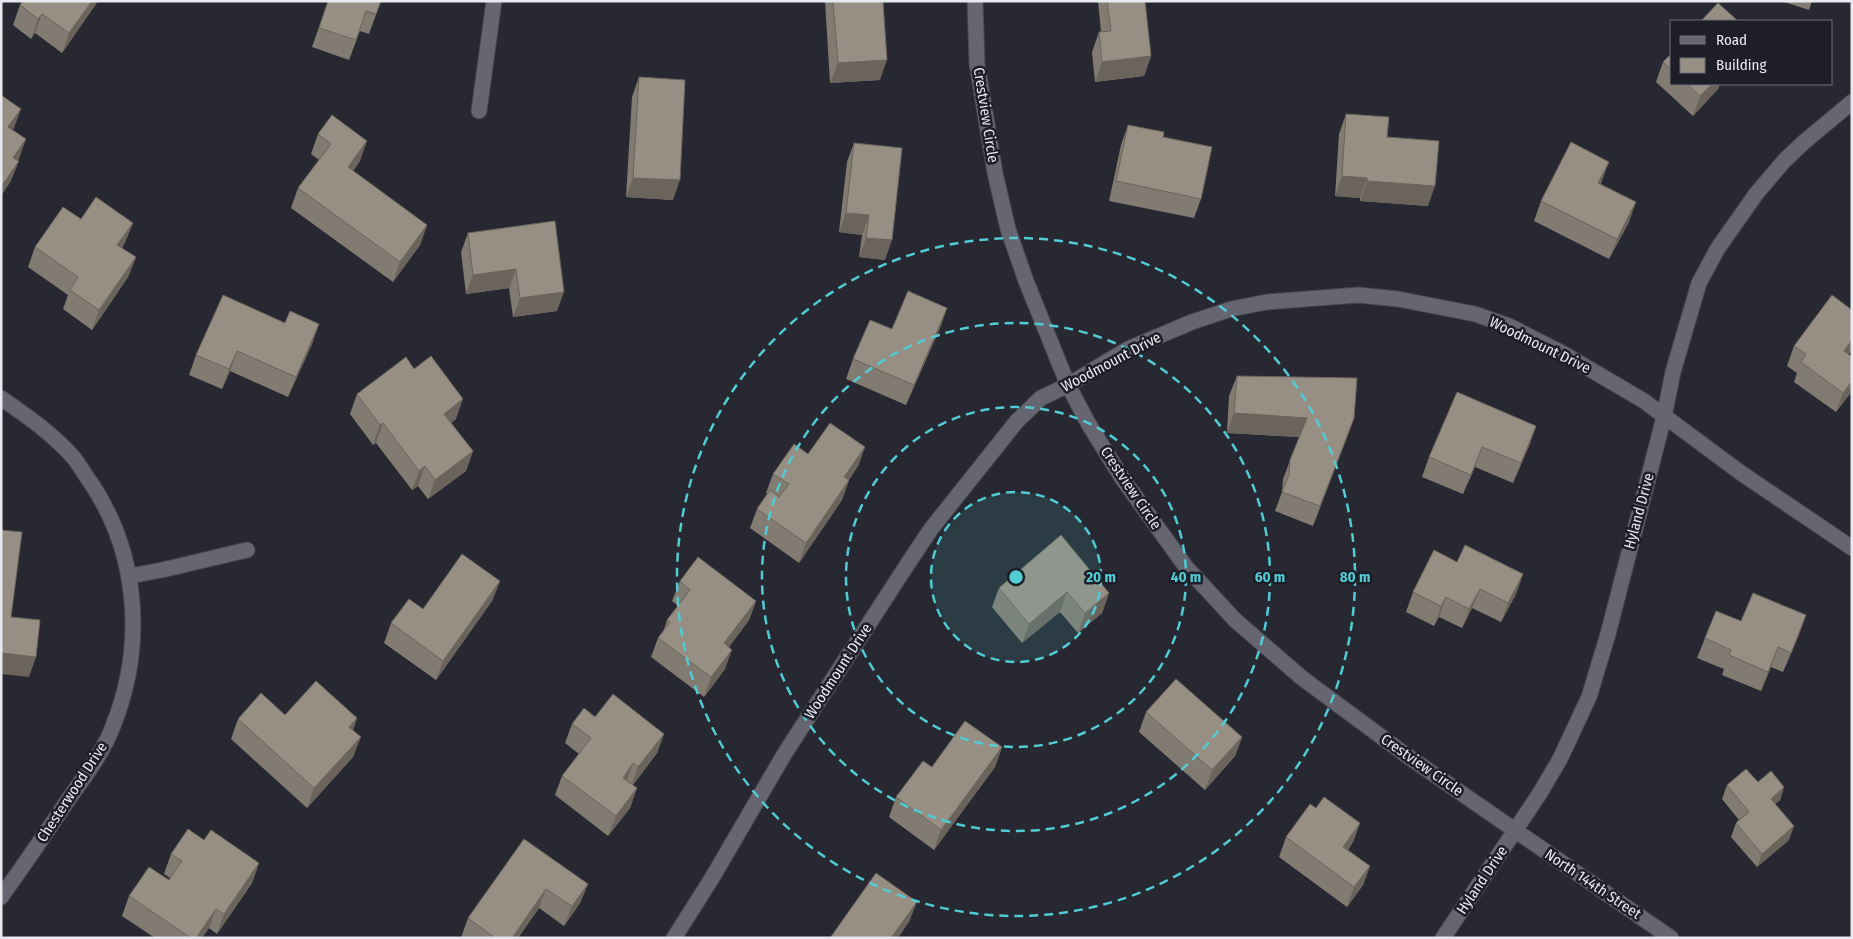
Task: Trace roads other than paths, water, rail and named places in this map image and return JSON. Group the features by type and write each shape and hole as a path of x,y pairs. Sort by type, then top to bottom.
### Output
{"street":[{"path":"479,111 494,1"},
{"name":"Crestview Circle","path":"975,1 977,64 995,174 1008,229 1026,282 1068,385 1088,423 1122,478 1186,567 1235,620 1302,678 1406,755 1515,831"},
{"name":"Hyland Drive","path":"1443,938 1515,831 1560,759 1589,697 1608,634 1664,417 1673,372 1699,283 1718,248 1756,194 1804,142 1852,102"},
{"name":"Woodmount Drive","path":"674,938 712,878 785,753 931,529 1017,421 1041,398 1068,385 1128,349 1192,322 1231,309 1267,302 1358,295 1398,299 1475,314 1509,326 1564,354 1644,401 1742,474 1852,548"},
{"name":"Chesterwood Drive","path":"1,398 42,426 75,459 100,496 121,543 130,576 133,608 132,651 126,690 113,728 90,768 1,897"},
{"path":"130,576 247,550"},
{"name":"North 144th Street","path":"1515,831 1672,938"}]}
